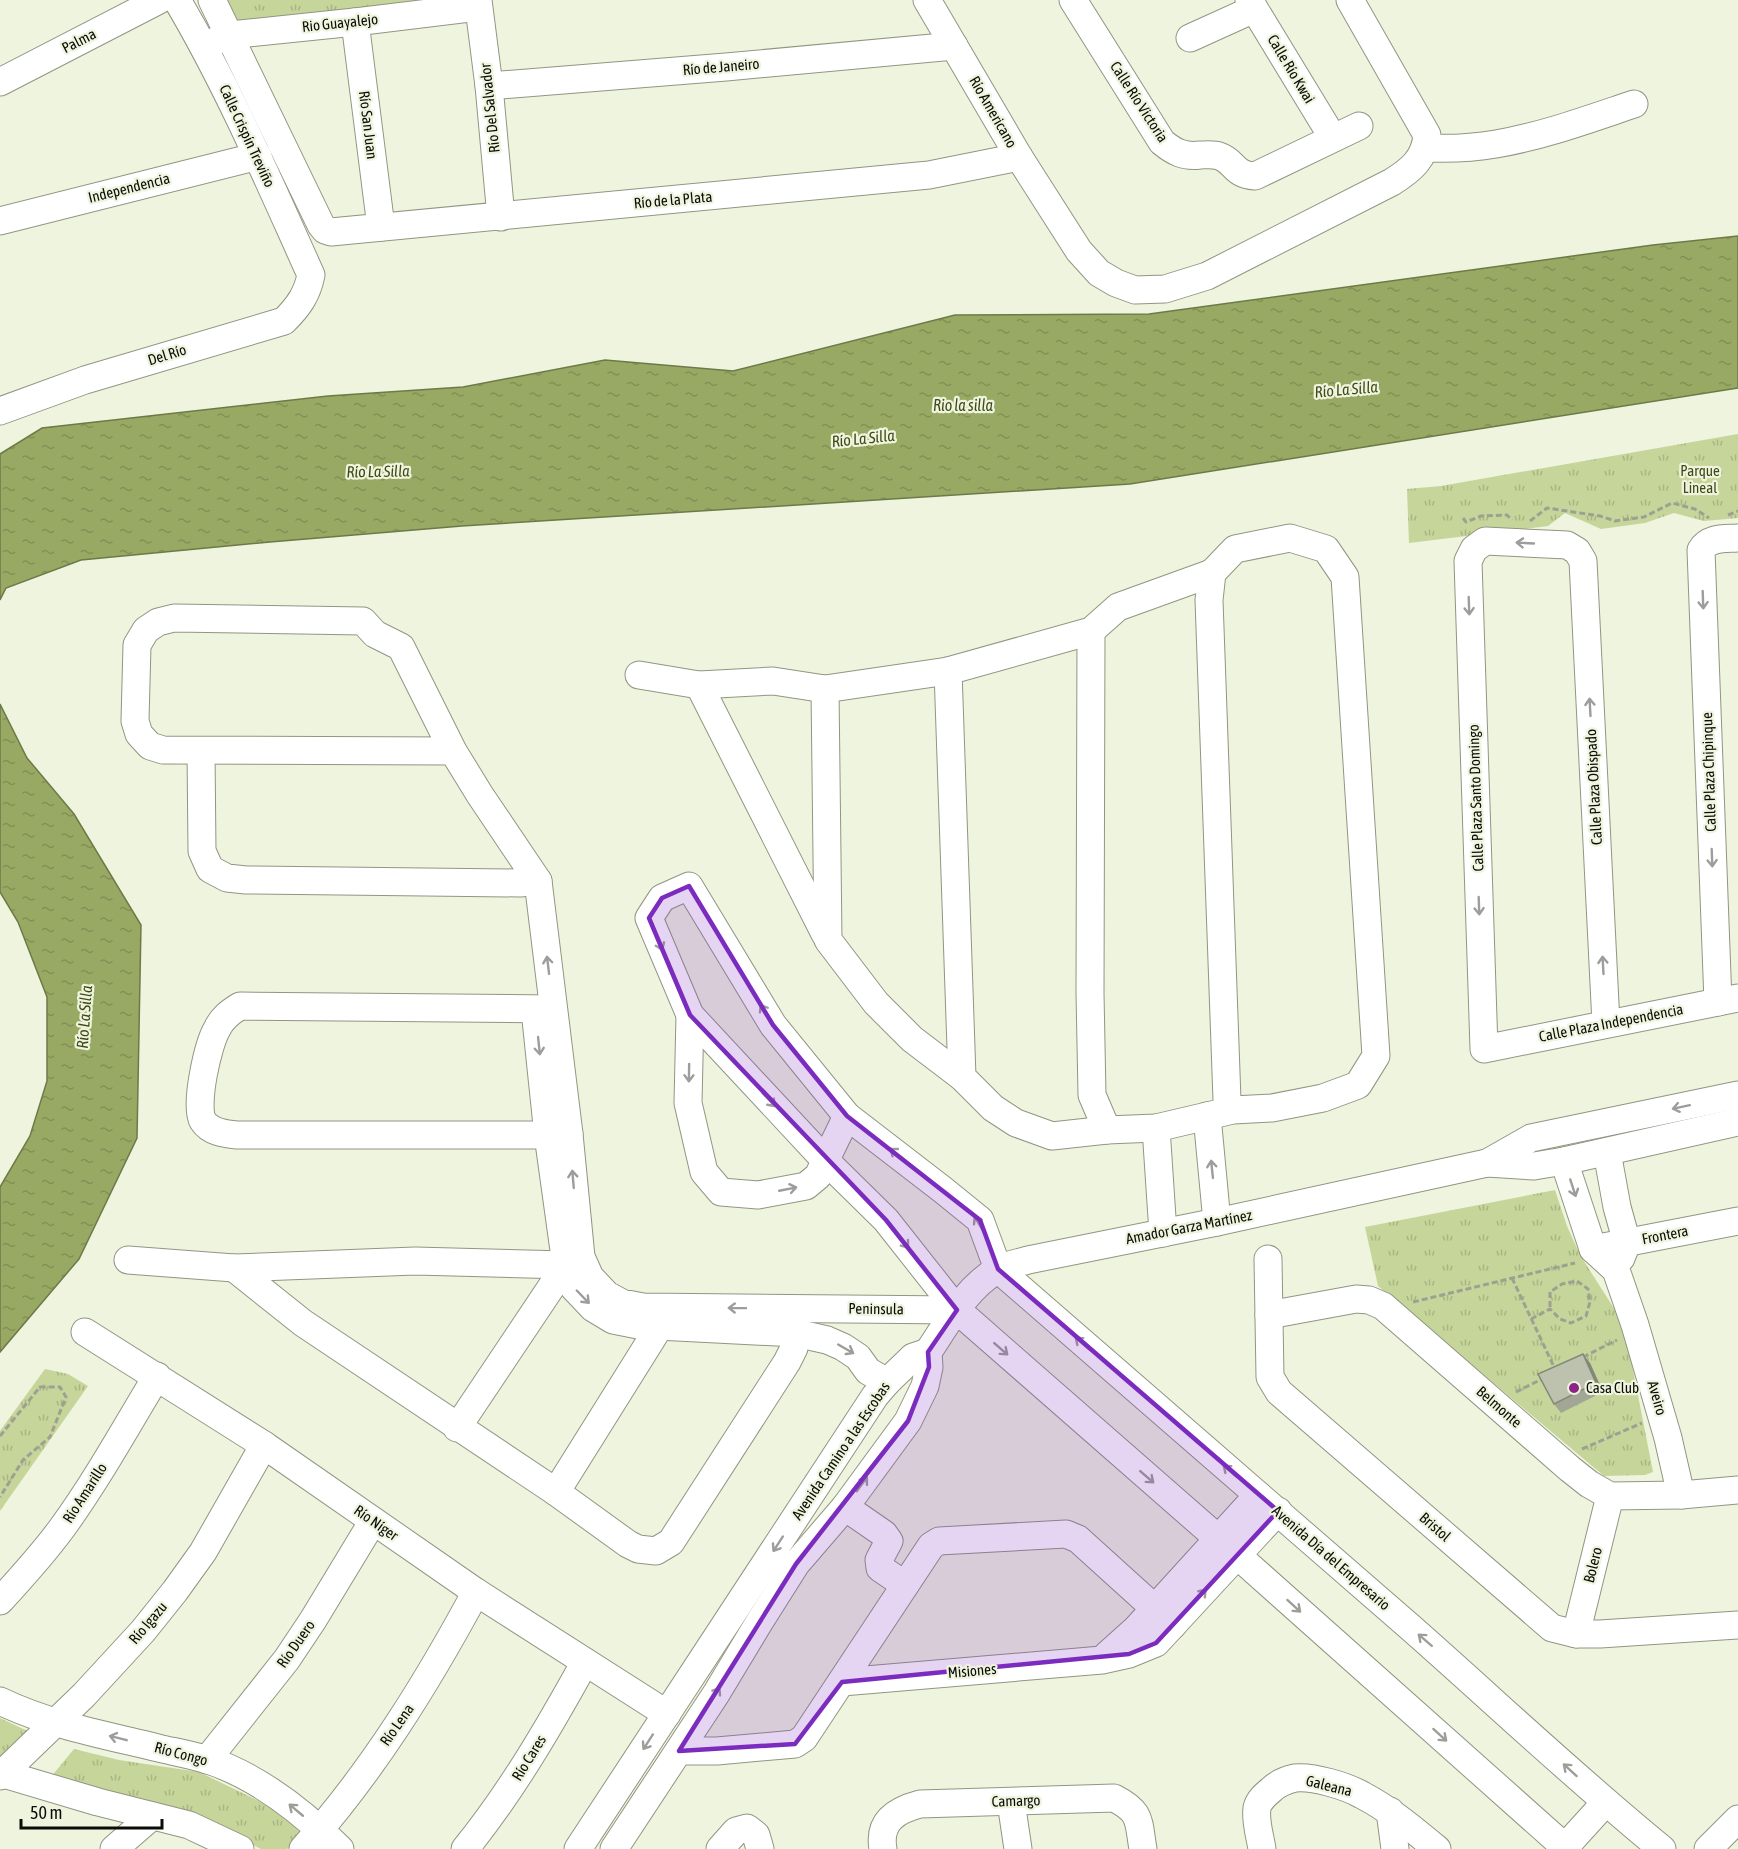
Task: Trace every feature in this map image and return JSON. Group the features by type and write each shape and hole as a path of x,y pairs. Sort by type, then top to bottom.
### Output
{"street":[{"name":"Palma","path":"0,82 159,0"},
{"name":"Calle Crispín Treviño","path":"177,0 204,45 258,156 311,275"},
{"name":"Calle Crispín Treviño","path":"212,0 324,230"},
{"name":"Río Americano","path":"927,0 1019,157 1079,251 1099,273 1116,283 1136,290 1165,289 1208,276 1392,182 1407,172 1426,148"},
{"name":"Calle Río Victoria","path":"1073,0 1162,142 1173,152 1188,156 1211,154 1221,156 1243,175 1255,176 1359,126"},
{"path":"1350,0 1419,119 1427,135 1426,148 1457,149 1496,144 1556,130 1634,104"},
{"name":"Rio Guayalejo","path":"204,45 230,35 355,22 478,3"},
{"name":"Río Del Salvador","path":"478,3 489,86 501,217"},
{"name":"Calle Río Kwai","path":"1252,5 1332,138"},
{"path":"1190,38 1252,5"},
{"name":"Río San Juan","path":"355,22 381,227"},
{"name":"Río de Janeiro","path":"489,86 954,46"},
{"name":"Independencia","path":"0,221 258,156"},
{"name":"Río de la Plata","path":"324,230 331,232 501,217 929,174 1019,157"},
{"name":"Del Río","path":"0,411 85,380 284,321 304,298 311,275"},
{"path":"1709,532 1712,540 1730,528"},
{"name":"Calle Plaza Chipinque","path":"1709,532 1701,550 1728,1000"},
{"path":"639,675 699,685 773,681 825,689 948,671 1091,632 1118,607 1212,573 1235,549 1290,538 1326,549 1345,577 1376,1056 1358,1085 1323,1098 1272,1108 1233,1110 1156,1128 1052,1136 1016,1123 993,1108 962,1077 912,1040 876,1003 828,940 699,685"},
{"name":"Calle Plaza Obispado","path":"1473,549 1485,541 1567,545 1577,551 1583,561 1606,1024"},
{"name":"Calle Plaza Santo Domingo","path":"1473,549 1468,561 1484,1049"},
{"path":"1212,573 1210,612 1227,1100 1233,1110"},
{"path":"453,751 201,751 163,750 150,746 139,734 135,721 137,645 146,630 158,622 174,618 363,621 375,634 401,647 453,751 528,876 559,1134 574,1288 593,1308 613,1320 638,1325 666,1317 796,1321 858,1357 868,1371 887,1382"},
{"path":"1091,632 1092,1095 1107,1130"},
{"path":"948,671 962,1077"},
{"path":"825,689 828,940"},
{"path":"201,751 202,851 210,868 227,878 246,880 528,876"},
{"path":"998,1269 980,1220 846,1116 773,1025 689,886 662,898 649,918 690,1015 825,1160 886,1220 957,1310 1566,1848 1605,1803"},
{"name":"Calle Plaza Independencia","path":"1484,1049 1728,1000"},
{"path":"544,1009 240,1006 228,1014 211,1040 200,1112 208,1127 225,1134 237,1135 559,1134"},
{"path":"690,1015 688,1103 704,1172 722,1192 758,1195 806,1186 818,1176 846,1116"},
{"name":"Amador Garza Martínez","path":"1487,1163 1531,1138 1738,1095"},
{"path":"1207,1116 1217,1222"},
{"name":"Amador Garza Martínez","path":"928,1352 965,1299 981,1282 998,1269 1028,1260 1217,1222 1487,1163 1534,1166 1738,1122"},
{"path":"1156,1128 1163,1233"},
{"path":"1607,1152 1617,1207 1627,1243 1616,1270"},
{"name":"Aveiro","path":"1564,1161 1588,1255 1616,1270 1653,1381 1682,1495"},
{"name":"Frontera","path":"1588,1255 1627,1243 1738,1221"},
{"name":"Bristol","path":"1268,1259 1270,1377 1280,1392 1552,1628 1576,1634 1600,1634 1738,1625"},
{"path":"128,1260 234,1268 414,1261 573,1261"},
{"path":"457,1428 573,1261"},
{"path":"234,1268 285,1311 556,1492 628,1544 638,1549 656,1551 664,1547 678,1532 787,1362 794,1348 796,1321"},
{"name":"Avenida Día del Empresario","path":"998,1269 1441,1654 1605,1803 1662,1849"},
{"name":"Belmonte","path":"1269,1315 1356,1299 1369,1300 1383,1306 1569,1468 1610,1496"},
{"name":"Peninsula","path":"796,1321 957,1310"},
{"path":"556,1492 666,1317"},
{"name":"Río Níger","path":"85,1332 264,1445 476,1592 667,1714"},
{"name":"Avenida Camino a las Escobas","path":"578,1849 868,1406 887,1382 913,1357 928,1352 925,1386 908,1421 845,1507 796,1564 614,1849"},
{"name":"Río Amarillo","path":"0,1601 33,1565 93,1484 157,1376"},
{"name":"Río Igazu","path":"1,1774 57,1723 143,1631 175,1591 203,1552 264,1445"},
{"path":"1610,1496 1682,1495 1738,1490"},
{"name":"Bolero","path":"1576,1634 1610,1496"},
{"name":"Misiones","path":"842,1682 1102,1660 1136,1629 1164,1616 1268,1503"},
{"path":"845,1507 884,1534 889,1541 879,1560 880,1568 905,1585"},
{"name":"Río Duero","path":"207,1760 287,1659 373,1521"},
{"path":"679,1750 717,1751 795,1744 804,1738 931,1546 939,1541 1066,1534 1078,1539 1164,1616"},
{"name":"Río Lena","path":"312,1839 350,1791 415,1698 443,1653 476,1592"},
{"name":"Río Cares","path":"465,1849 512,1786 539,1744 585,1662"},
{"name":"Río Congo","path":"0,1701 57,1723 207,1760 234,1771 282,1798 312,1839 340,1849"},
{"path":"1,1774 189,1825 240,1849"},
{"name":"Galeana","path":"1262,1849 1257,1805 1264,1795 1277,1784 1295,1778 1333,1784 1360,1793 1390,1811 1437,1849"},
{"name":"Camargo","path":"883,1849 885,1827 892,1816 905,1808 920,1804 1114,1798 1128,1805 1137,1816 1143,1849"},
{"path":"1011,1802 1018,1849"},
{"path":"1390,1811 1395,1849"},
{"path":"114,1849 152,1816"},
{"path":"1708,1849 1738,1819"},
{"path":"720,1849 736,1831 747,1828 756,1835 760,1849"}],"path":[{"path":"1529,522 1547,508 1600,516 1615,521 1644,517 1672,503 1695,509 1709,532"},
{"path":"1730,528 1738,511"},
{"path":"1463,518 1466,522 1481,516 1507,515 1514,522"},
{"path":"1412,1302 1512,1278 1588,1255"},
{"path":"1512,1278 1556,1371"},
{"path":"1577,1281 1588,1289 1590,1302 1586,1316 1571,1323 1560,1318 1550,1309 1550,1292 1562,1284 1577,1281"},
{"path":"1531,1319 1550,1309"},
{"path":"1576,1361 1617,1340"},
{"path":"1509,1396 1547,1376"},
{"path":"0,1436 40,1387 60,1387 66,1397 50,1437 23,1460 0,1497"},
{"path":"1575,1452 1644,1422 1646,1432"}],"highlighted area":[{"path":"689,886 773,1025 847,1116 980,1220 998,1269 1278,1511 1156,1643 1129,1654 842,1682 795,1744 679,1751 796,1564 908,1421 929,1367 928,1352 957,1310 886,1220 690,1015 649,918 662,898"}],"green space":[{"path":"212,0 478,0 230,35"},
{"name":"Parque Lineal","path":"1738,434 1738,518 1704,521 1674,513 1645,523 1601,529 1565,513 1548,526 1409,543 1407,489 1441,486"},
{"path":"1555,1190 1580,1255 1624,1324 1653,1472 1645,1475 1604,1476 1378,1286 1365,1227"},
{"path":"45,1369 68,1374 88,1386 0,1511 0,1431"},
{"path":"0,1718 36,1735 0,1767"},
{"path":"74,1749 119,1760 199,1772 296,1819 301,1838 287,1849 261,1849 195,1815 50,1778"}],"water":[{"name":"Rio la silla","path":"1738,236 1738,388 1130,484 462,526 81,560 6,588 0,600 0,454 42,428 328,396 463,387 605,360 733,371 955,315 1149,314 1653,245"},
{"name":"Río La Silla","path":"0,704 27,758 74,814 141,925 137,1138 79,1259 0,1352 0,1187 30,1136 47,1081 47,997 18,922 0,892"}],"building":[{"name":"Casa Club","path":"1583,1354 1596,1383 1554,1404 1538,1374"}],"place":[{"name":"Casa Club","path":"1574,1388"}]}
